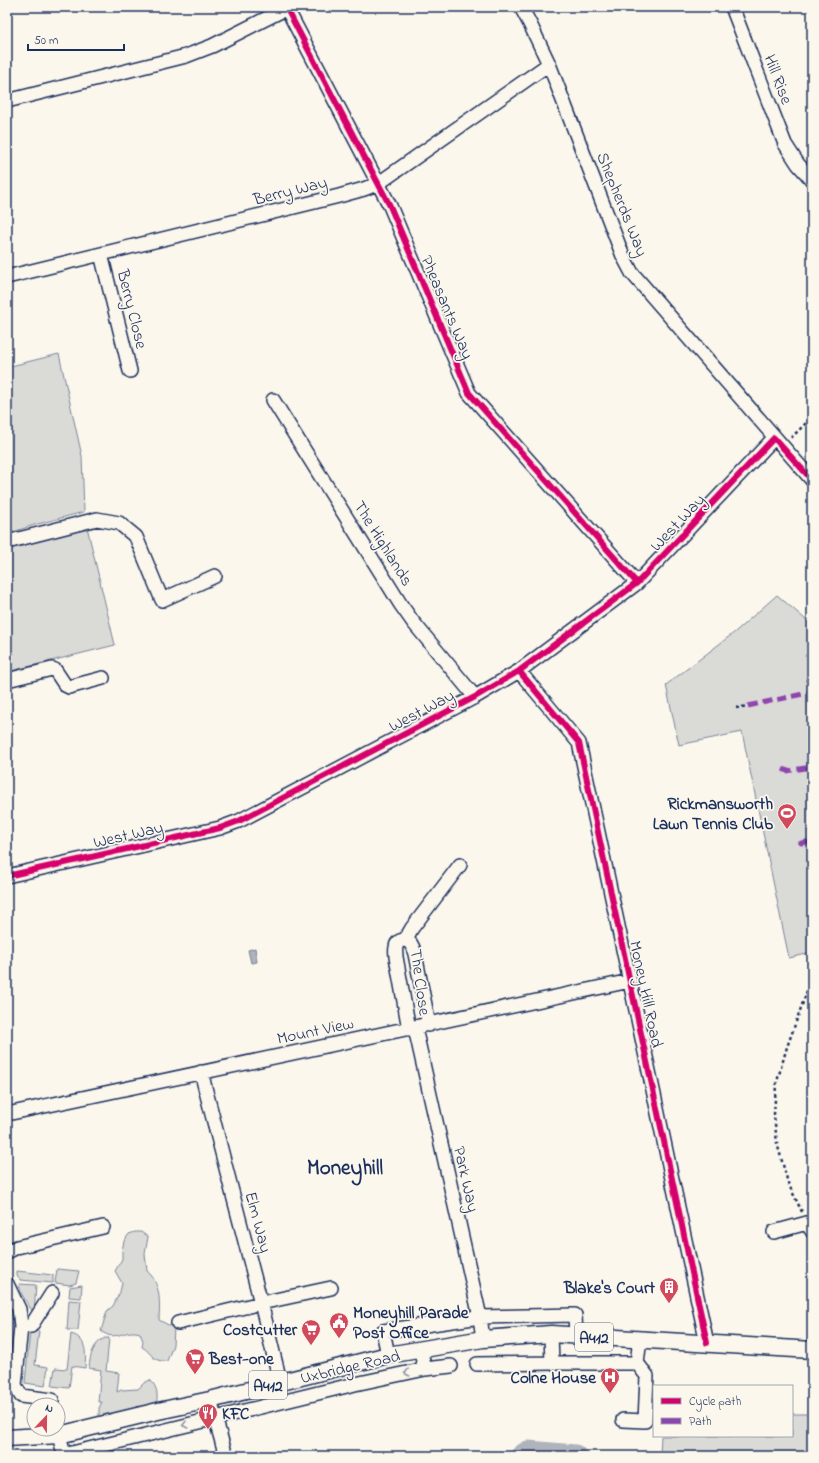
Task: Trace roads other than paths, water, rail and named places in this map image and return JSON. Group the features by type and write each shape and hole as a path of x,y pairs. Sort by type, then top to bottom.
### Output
{"main road":[{"name":"Uxbridge Road","path":"383,1356 483,1338 551,1334 812,1350"},
{"name":"A412","path":"66,1433 210,1400 383,1356"},
{"name":"A412","path":"7,1438 26,1437"}],"street":[{"path":"7,101 186,56 212,46 287,7"},
{"name":"Pheasants Way","path":"287,7 390,206 469,392 637,583"},
{"name":"Shepherds Way","path":"521,7 548,64 623,256 632,273 812,480"},
{"name":"Hill Rise","path":"732,7 784,144 798,164 812,180"},
{"name":"Berry Way","path":"7,277 364,189 378,183 548,64"},
{"name":"Berry Close","path":"101,254 130,371"},
{"name":"The Highlands","path":"273,400 413,622 475,697"},
{"name":"West Way","path":"7,876 220,828 239,821 475,697 519,671 637,583 778,442"},
{"path":"7,542 97,519 119,523 136,537 162,600 215,576"},
{"path":"7,680 52,669 55,670 65,685 69,688 103,678"},
{"name":"Money Hill Road","path":"519,671 579,743 707,1343"},
{"path":"405,940 412,928 460,865"},
{"name":"The Close","path":"412,1028 396,957 397,943 405,940 411,944 415,954 429,1025"},
{"name":"Mount View","path":"7,1114 630,981"},
{"name":"Park Way","path":"412,1028 480,1317 483,1338"},
{"name":"Elm Way","path":"201,1072 280,1381"},
{"path":"7,1252 17,1247 103,1227"},
{"path":"774,1232 810,1227"},
{"path":"7,1284 19,1309 21,1327 15,1385 20,1396 28,1397"},
{"path":"178,1323 261,1302 331,1288"},
{"path":"21,1327 31,1326 52,1293"},
{"path":"383,1356 383,1331 480,1317 575,1315 576,1336"},
{"path":"551,1334 552,1363"},
{"path":"623,1420 645,1421 647,1376 637,1363 640,1339"},
{"name":"Uxbridge Road","path":"420,1349 425,1369"},
{"path":"477,1364 637,1363"},
{"name":"Uxbridge Road","path":"60,1437 64,1455 355,1384 425,1369 450,1366"},
{"path":"210,1400 226,1456"}],"waterway":[{"path":"522,1456 528,1452 575,1456"}],"place":[{"name":"Rickmansworth Lawn Tennis Club","path":"787,830"},
{"name":"Blake's Court","path":"669,1304"},
{"name":"Moneyhill Parade Post Office","path":"339,1339"},
{"name":"Costcutter","path":"311,1346"},
{"name":"Best-one","path":"195,1375"},
{"name":"Colne House","path":"610,1394"},
{"name":"KFC","path":"208,1430"}],"district":[{"name":"Moneyhill","path":"345,1167"}]}
